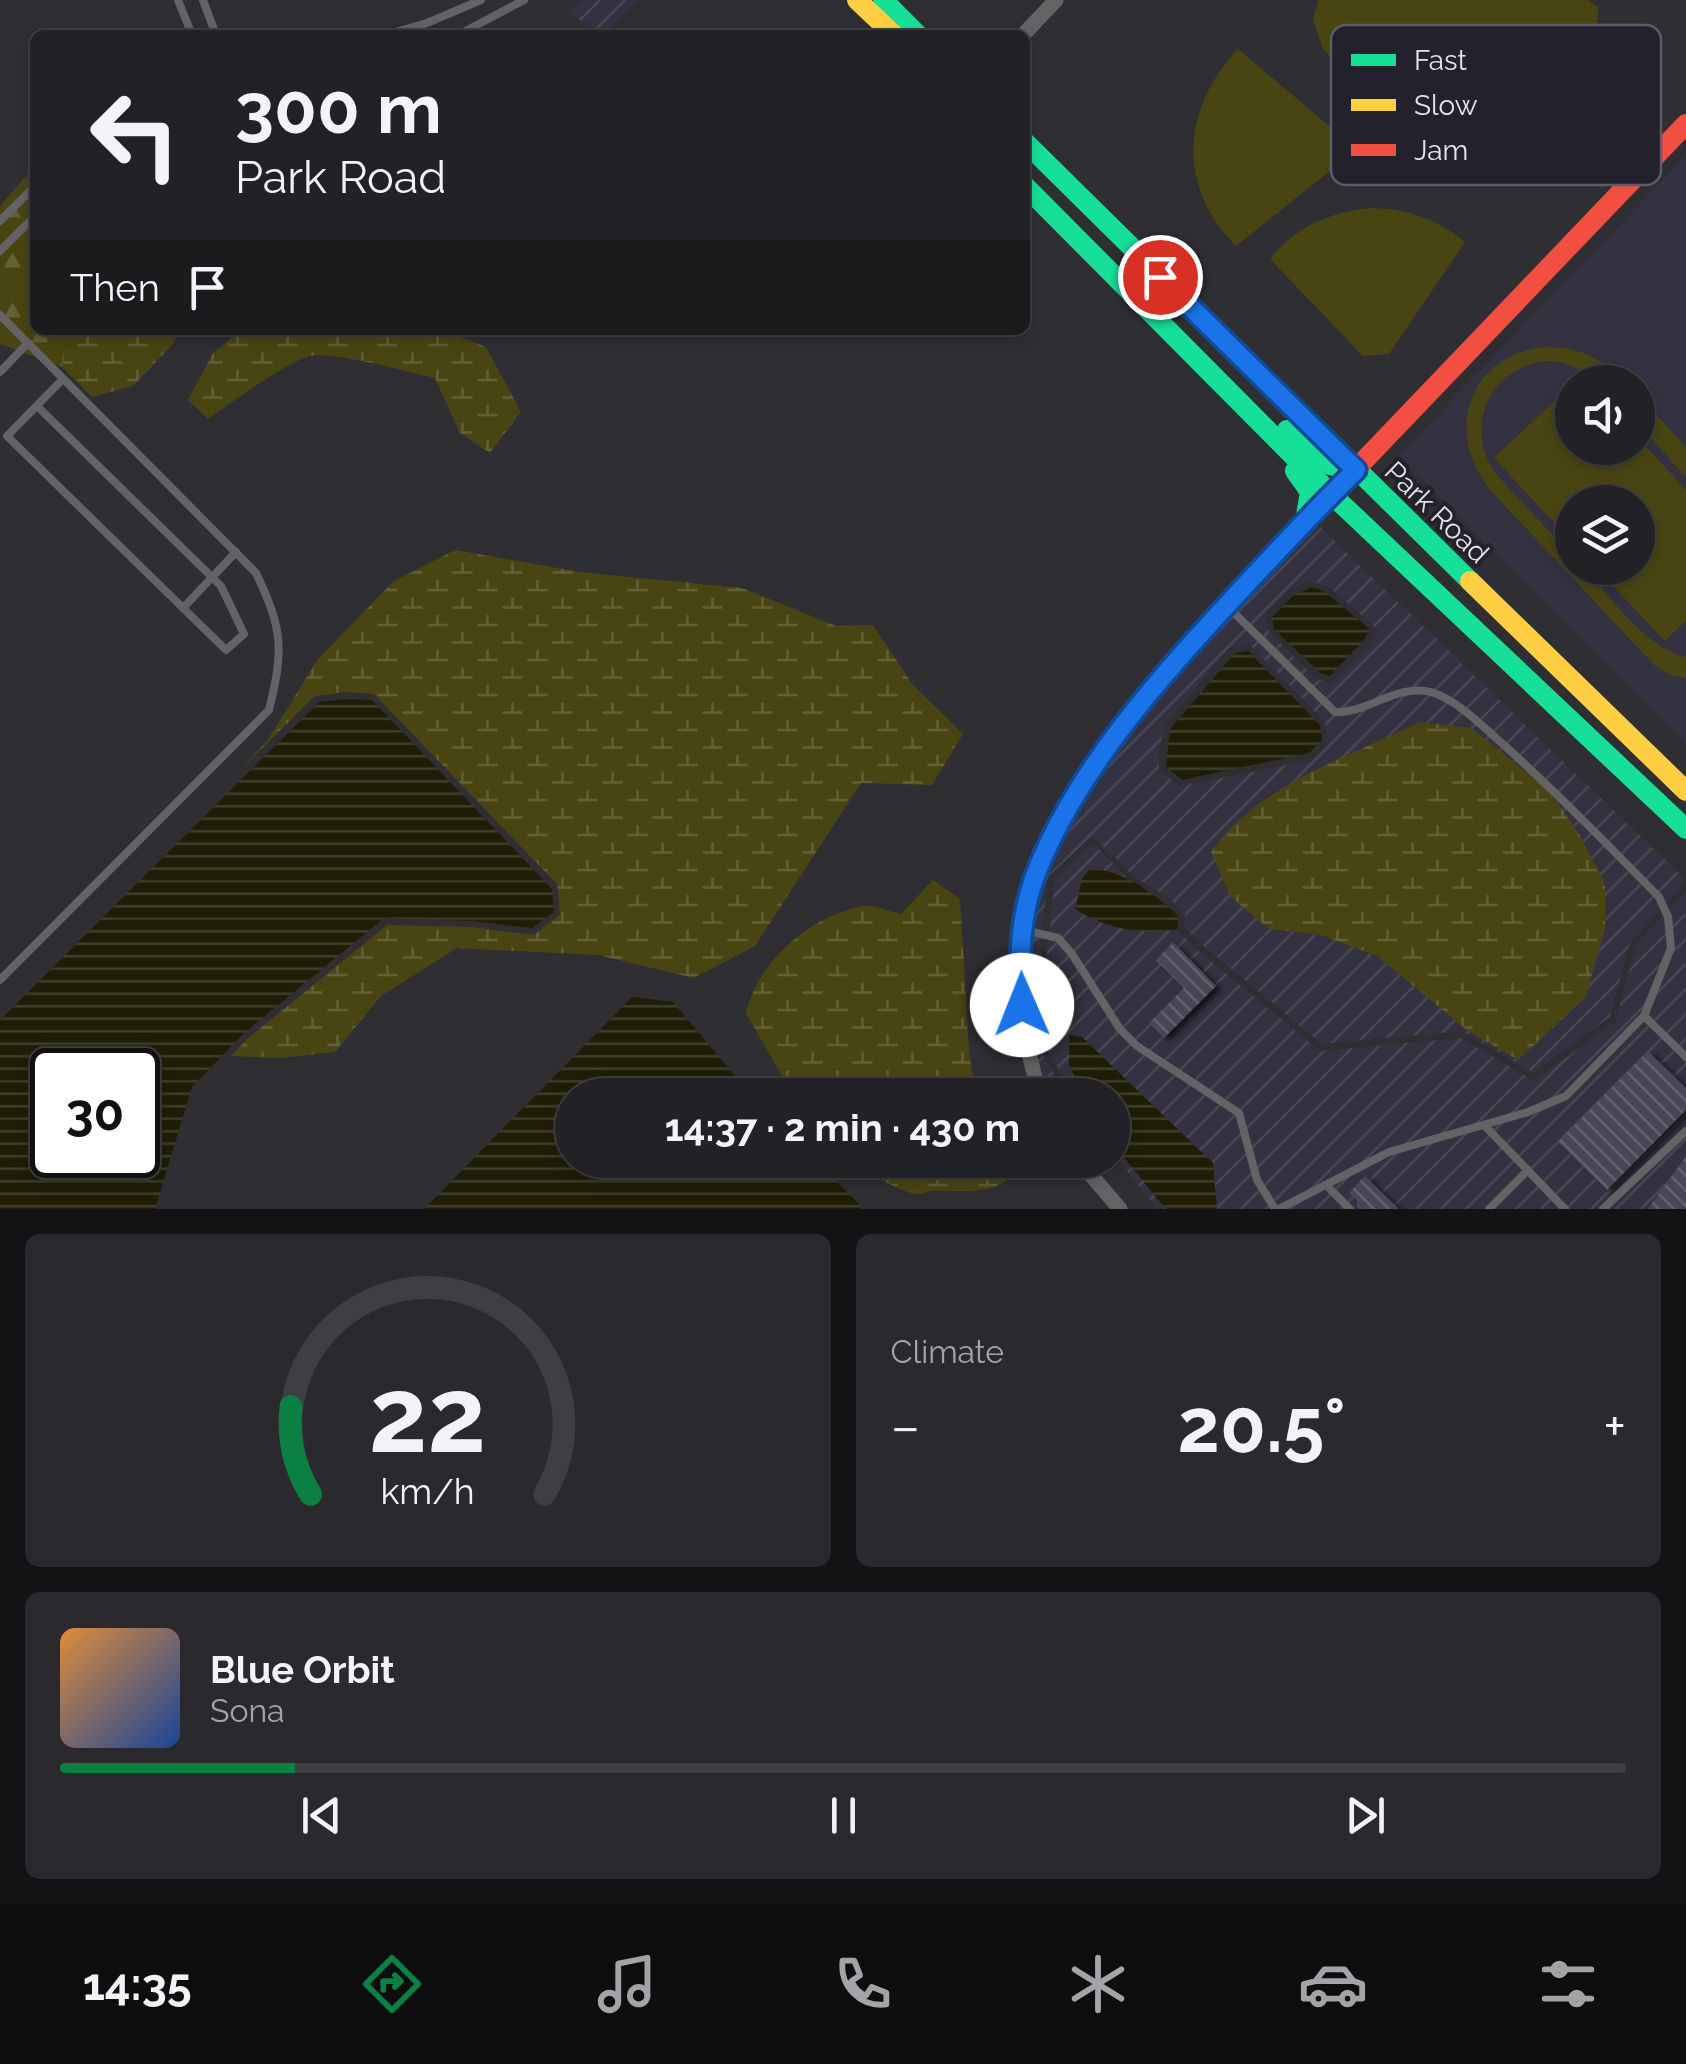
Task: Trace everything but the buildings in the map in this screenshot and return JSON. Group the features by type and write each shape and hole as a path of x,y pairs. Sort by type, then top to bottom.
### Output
{"main road":[{"path":"841,0 870,30"},
{"path":"857,0 889,30"},
{"path":"883,0 913,30"},
{"path":"1661,150 1686,124"},
{"name":"Park Road","path":"1030,147 1686,791"},
{"path":"1180,342 1228,375 1312,453 1330,465 1356,470 1628,185"},
{"path":"1030,191 1331,494 1686,830"},
{"path":"1180,342 1210,383 1297,473 1310,492 1305,522"},
{"path":"1331,494 1375,506 1498,622 1520,631"}],"street":[{"path":"1028,30 1056,0"},
{"path":"1036,1078 1024,1034 1019,975 1023,930 1035,877 1068,810 1128,718 1226,605 1356,470"},
{"path":"1093,1178 1120,1209"}],"lane":[{"path":"190,30 180,4 203,0 214,30"},
{"path":"404,30 481,0"},
{"path":"467,30 524,0"},
{"path":"0,221 30,191"},
{"path":"0,252 30,221"},
{"path":"0,315 256,573 275,614 280,664 268,710 0,980"},
{"path":"0,372 28,344"},
{"path":"37,406 220,586 244,634 226,650 7,436 37,406 64,379"},
{"path":"183,608 236,552"},
{"path":"1023,930 1056,937 1062,942 1129,1038 1238,1113 1257,1180 1277,1209 1390,1152 1528,1112 1566,1096 1644,1016 1672,948 1664,906 1559,795 1483,727 1430,692 1404,691 1340,714 1226,605"},
{"path":"1644,1016 1686,1057"},
{"path":"1484,1125 1565,1209"},
{"path":"1603,1209 1686,1131"},
{"path":"1489,1209 1528,1170"},
{"path":"1327,1186 1350,1209"}],"shaded area":[{"path":"581,0 638,0 609,30 590,30 570,11"},
{"path":"1686,156 1686,744 1398,456"},
{"path":"1313,520 1686,880 1630,943 1610,1017 1533,1073 1462,1031 1322,1044 1200,943 1184,927 1185,915 1169,898 1137,879 1092,836 1048,877 1031,1036 1057,1078 1039,1078 1018,999 1022,910 1085,777 1214,604 1296,526 1311,531","holes":["1309,581 1329,587 1377,629 1369,646 1331,683 1315,678 1267,629 1267,612 1289,590","1249,644 1324,721 1328,744 1312,760 1180,786 1159,769 1165,724 1229,648","1346,758 1605,929 1595,958 1467,1030 1377,956 1321,935 1269,929 1265,797"]},
{"path":"1312,587 1325,592 1370,629 1330,676 1320,673 1274,629 1272,617 1294,595"},
{"path":"1248,651 1320,725 1322,740 1309,753 1182,780 1166,767 1170,729 1235,653"},
{"path":"372,700 552,889 554,912 532,928 384,918 243,1034 192,1087 155,1209 0,1209 0,1020 319,702"},
{"path":"1093,843 1195,948 1320,1051 1461,1038 1534,1081 1616,1021 1636,945 1686,891 1686,1209 1157,1209 1130,1175 1130,1078 1065,1078 1038,1035 1055,878"},
{"path":"1090,869 1114,873 1150,892 1179,917 1177,929 1124,929 1075,909 1082,879"},
{"path":"632,997 673,1002 737,1078 555,1078 555,1178 833,1178 860,1209 424,1209"},
{"path":"1069,1035 1082,1037 1125,1078 1076,1078 1069,1065"},
{"path":"1130,1083 1213,1163 1217,1209 1167,1209 1130,1165"}],"green space":[{"path":"1318,0 1588,0 1598,7 1597,25 1331,25 1331,57 1323,49 1313,20"},
{"path":"1238,49 1331,128 1331,170 1236,246 1203,198 1196,173 1197,121 1219,72"},
{"path":"30,172 30,335 65,335 62,367 0,344 0,206"},
{"path":"1370,208 1420,216 1465,242 1389,354 1363,356 1270,259 1290,238 1314,223"},
{"path":"65,335 178,335 133,386 92,397 62,367"},
{"path":"236,335 455,335 486,347 521,412 490,453 460,433 435,378 321,355 288,366 208,419 188,400 213,353"},
{"path":"1546,347 1569,349 1605,365 1548,361 1525,366 1497,387 1485,408 1481,434 1488,460 1555,538 1555,559 1491,491 1476,468 1468,445 1471,400 1482,380 1498,364 1519,353"},
{"path":"1555,401 1555,465 1655,465 1655,456 1686,490 1686,621 1665,641 1612,585 1655,585 1655,485 1555,485 1555,524 1494,458"},
{"path":"1655,413 1686,447 1686,477 1655,443"},
{"path":"455,550 580,572 742,588 836,626 873,625 913,685 963,734 932,785 861,783 755,946 694,978 598,955 457,948 381,996 335,1052 280,1058 231,1056 387,925 472,927 534,935 560,914 557,884 374,694 315,696 239,771 267,741 318,659 394,581"},
{"path":"1579,585 1599,585 1656,643 1686,657 1686,678 1673,676 1654,665"},
{"path":"1420,722 1471,728 1549,790 1579,834 1605,884 1605,929 1585,998 1518,1060 1467,1030 1377,956 1321,935 1269,929 1230,896 1211,852 1231,828 1279,790"},
{"path":"933,880 960,899 973,1078 783,1078 746,1013 752,994 774,959 806,931 843,911 863,906 901,914"},
{"path":"879,1178 1009,1178 987,1189 965,1191 919,1194"}],"traffic: fast":[{"path":"883,0 913,30"},
{"path":"1030,147 1470,581"},
{"path":"1030,191 1331,494 1686,829"},
{"path":"1287,430 1330,465 1352,470"},
{"path":"1295,471 1310,492 1305,522"}],"traffic: slow":[{"path":"857,0 889,30"},
{"path":"1470,581 1686,791"}],"traffic: jam":[{"path":"1661,150 1686,124"},
{"path":"1355,470 1628,185"}],"route":[{"path":"1022,1005 1019,975 1023,922 1035,877 1068,810 1128,718 1182,652 1356,470 1160,277"}]}
